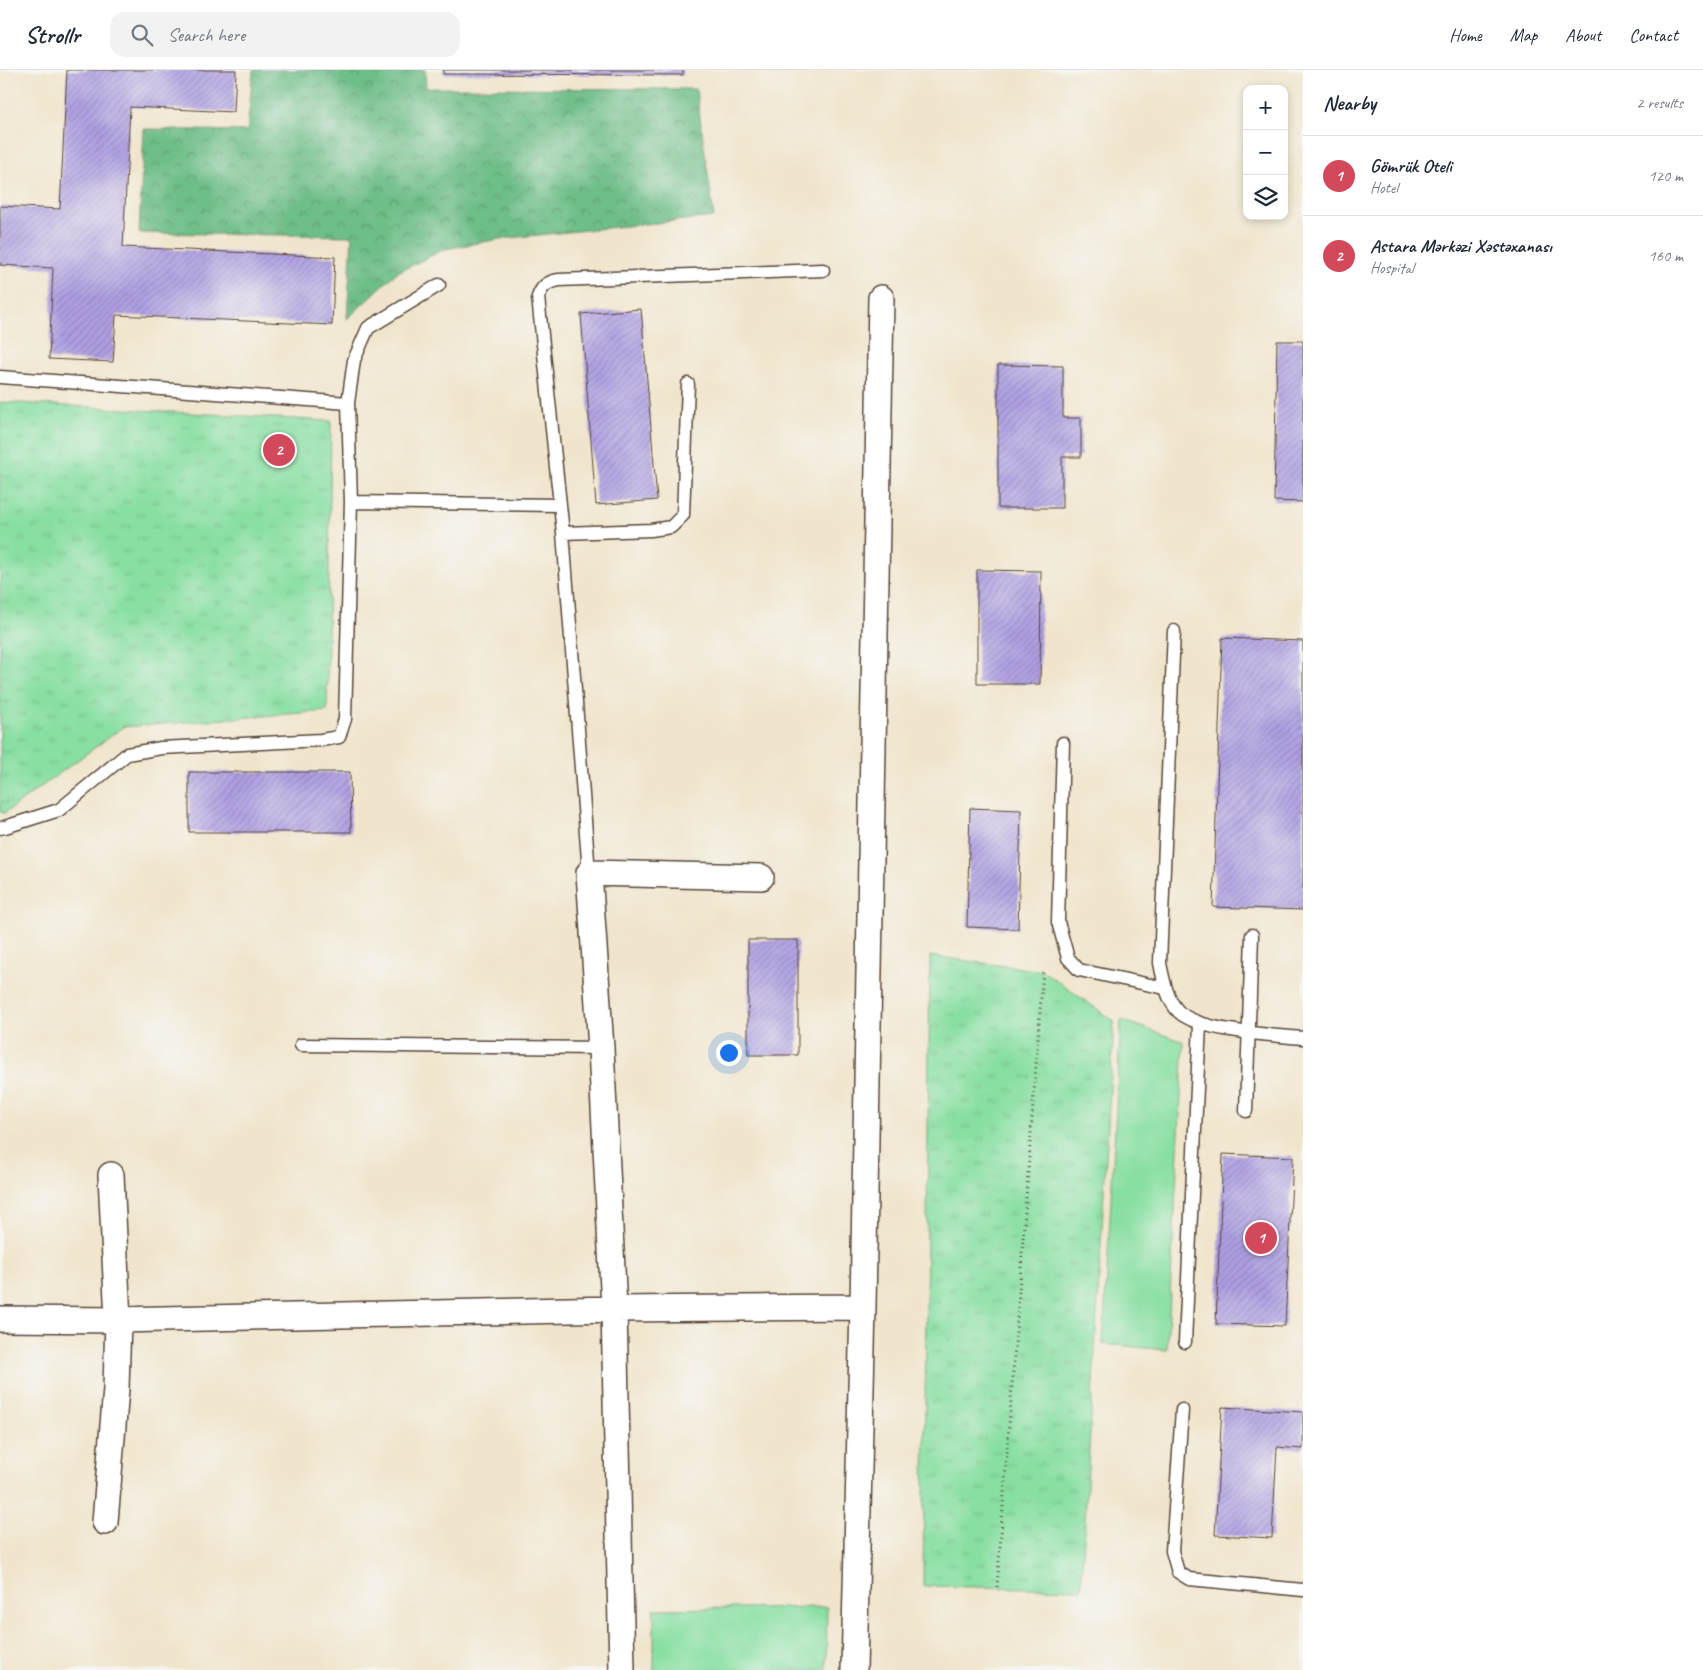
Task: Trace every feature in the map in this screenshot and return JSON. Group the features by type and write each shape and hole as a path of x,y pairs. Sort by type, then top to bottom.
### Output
{"street":[{"path":"854,1670 863,1307 881,298"},
{"path":"622,1670 614,1310 602,1048 589,873 761,877"},
{"path":"105,1522 116,1389 118,1320 111,1175"},
{"path":"0,1319 118,1320 863,1307"}],"lane":[{"path":"589,873 564,533 538,297 541,289 549,282 559,280 823,270"},
{"path":"0,828 59,810 127,754 161,748 321,740 339,737 345,719 351,502 348,403 354,360 368,328 439,285"},
{"path":"0,378 348,403"},
{"path":"564,533 671,527 683,515 688,384"},
{"path":"351,502 560,505"},
{"path":"1174,631 1160,963 1165,988 1179,1012 1200,1024 1303,1038"},
{"path":"1063,743 1058,922 1068,958 1079,970 1165,988"},
{"path":"1246,1111 1252,935"},
{"path":"1185,1342 1200,1024"},
{"path":"301,1045 602,1048"},
{"path":"1182,1410 1172,1552 1178,1572 1189,1579 1303,1590"}],"path":[{"path":"997,1587 1043,971"}],"green space":[{"path":"253,70 425,70 426,88 696,89 714,217 499,239 445,249 396,273 347,319 352,236 139,233 144,129 247,131"},
{"path":"0,402 331,421 327,711 123,727 5,813 0,812"},
{"path":"930,956 1043,971 1114,1021 1081,1589 923,1586"},
{"path":"1121,1020 1184,1042 1167,1350 1103,1344"},
{"path":"827,1607 826,1670 654,1670 654,1609"}],"building":[{"path":"67,70 236,70 234,112 130,107 123,247 335,257 332,325 116,315 113,362 49,359 53,268 0,265 0,206 60,209"},
{"path":"443,70 683,70 683,75 443,74"},
{"path":"641,309 657,500 596,505 581,314"},
{"path":"1277,341 1303,341 1303,502 1274,501"},
{"path":"998,365 1063,366 1063,418 1081,418 1081,457 1062,457 1062,508 998,508"},
{"path":"977,570 1041,571 1040,684 977,684"},
{"path":"1222,638 1303,641 1303,910 1213,907"},
{"path":"189,772 350,772 351,832 189,832"},
{"path":"970,808 1021,810 1018,929 967,927"},
{"path":"748,940 798,940 798,1055 748,1055"},
{"path":"1223,1154 1293,1157 1285,1326 1216,1324"},
{"path":"1222,1407 1303,1412 1303,1449 1277,1447 1272,1538 1215,1535"}],"place":[{"name":"Astara Mərkəzi Xəstəxanası","path":"279,450"},
{"name":"Gömrük Oteli","path":"1261,1238"}]}
